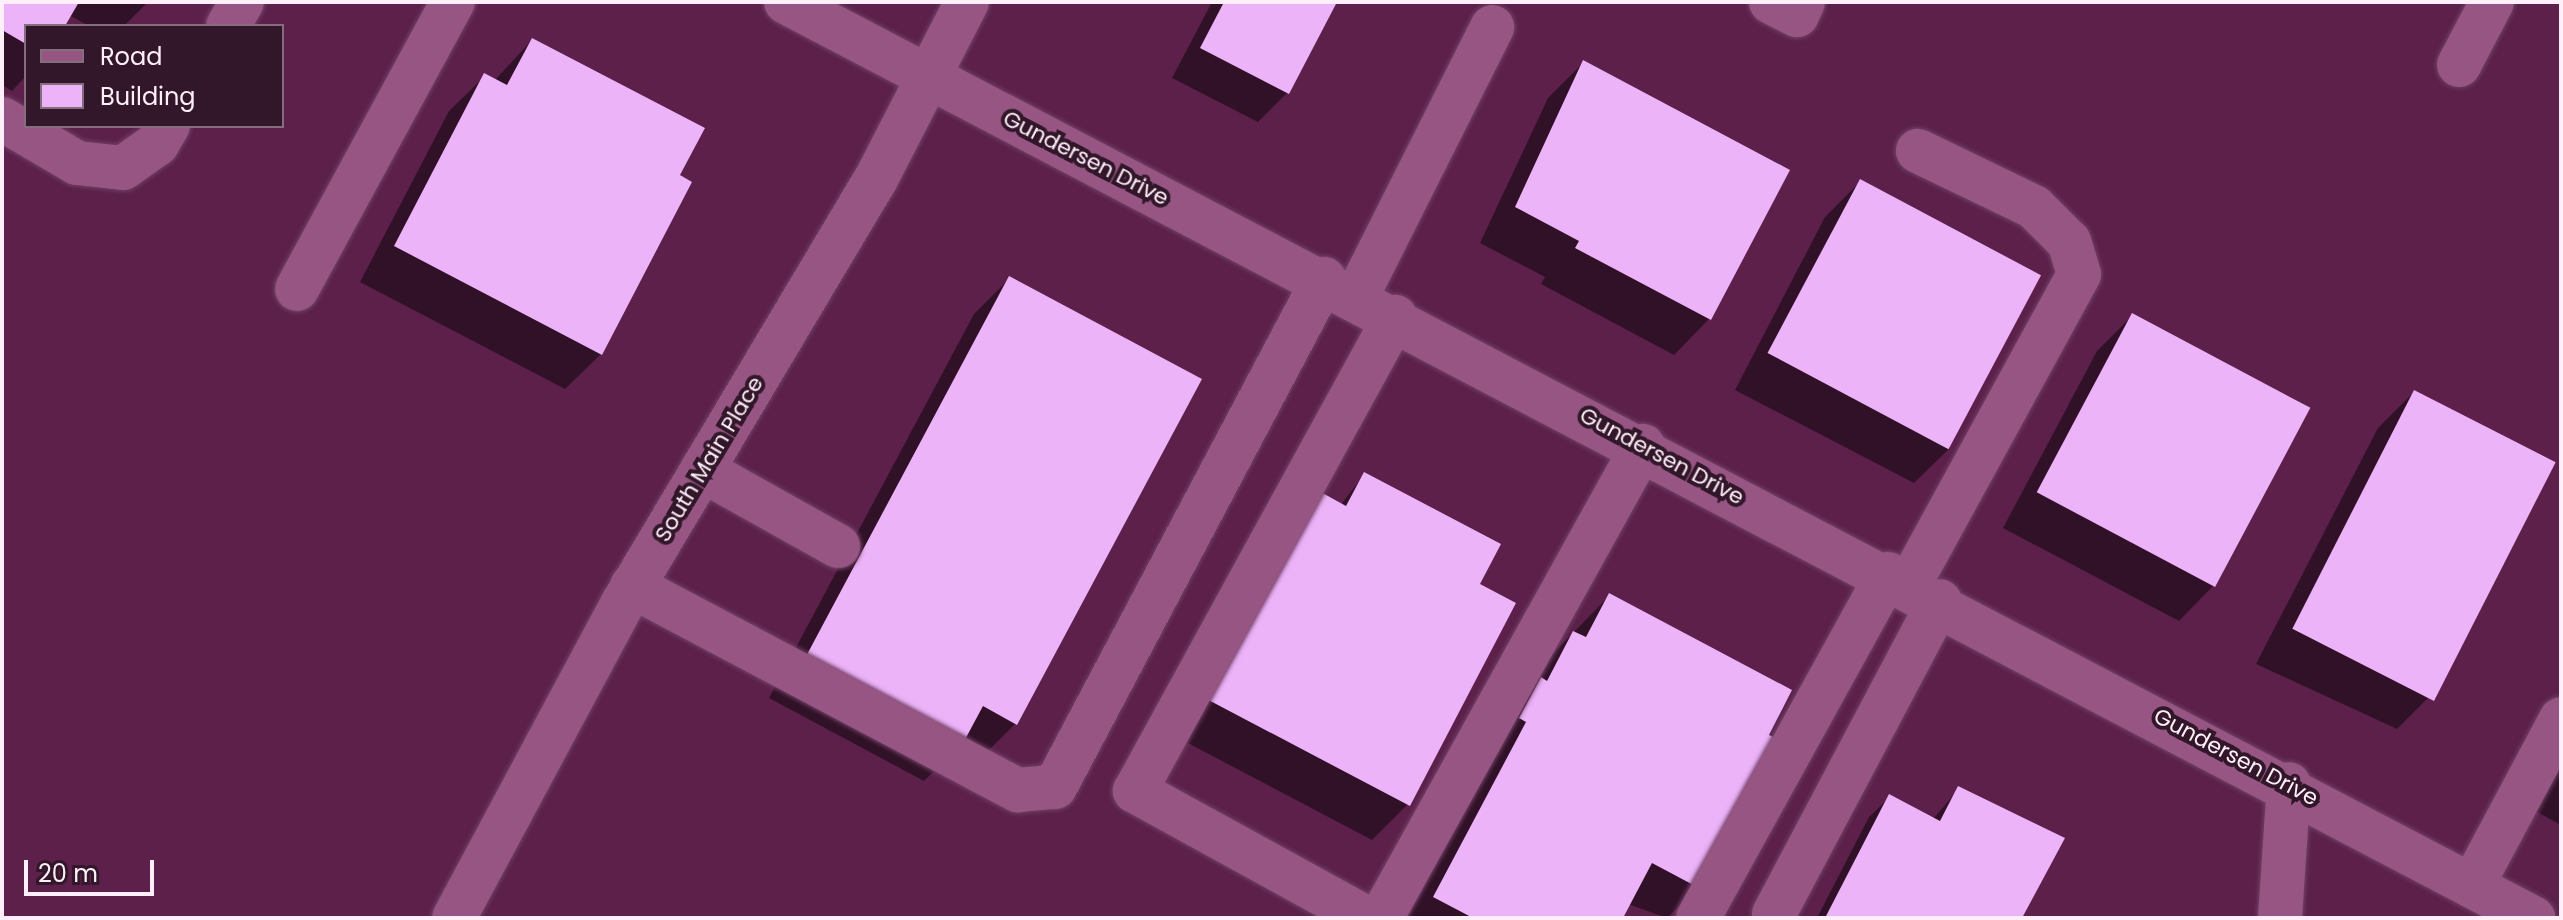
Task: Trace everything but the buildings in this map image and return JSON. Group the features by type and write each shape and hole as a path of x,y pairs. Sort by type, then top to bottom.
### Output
{"street":[{"path":"229,24 242,2"},
{"path":"297,289 453,2"},
{"name":"Gundersen Drive","path":"786,2 2289,784 2533,918"},
{"name":"South Main Place","path":"454,918 632,586 876,179 925,77 967,2"},
{"path":"1771,2 1797,15 1803,2"},
{"path":"2459,65 2492,2"},
{"path":"632,586 1018,790 1055,787 1492,27"},
{"path":"2,119 77,163 123,168 157,144 167,128"},
{"path":"1698,918 1912,587 2079,274 2069,242 2034,207 1918,151"},
{"path":"1366,918 1135,791 1395,317"},
{"path":"1381,918 1643,446"},
{"path":"702,470 838,546"},
{"path":"1774,914 1912,587"},
{"path":"2472,886 2561,719"},
{"path":"2280,918 2289,784"}]}
